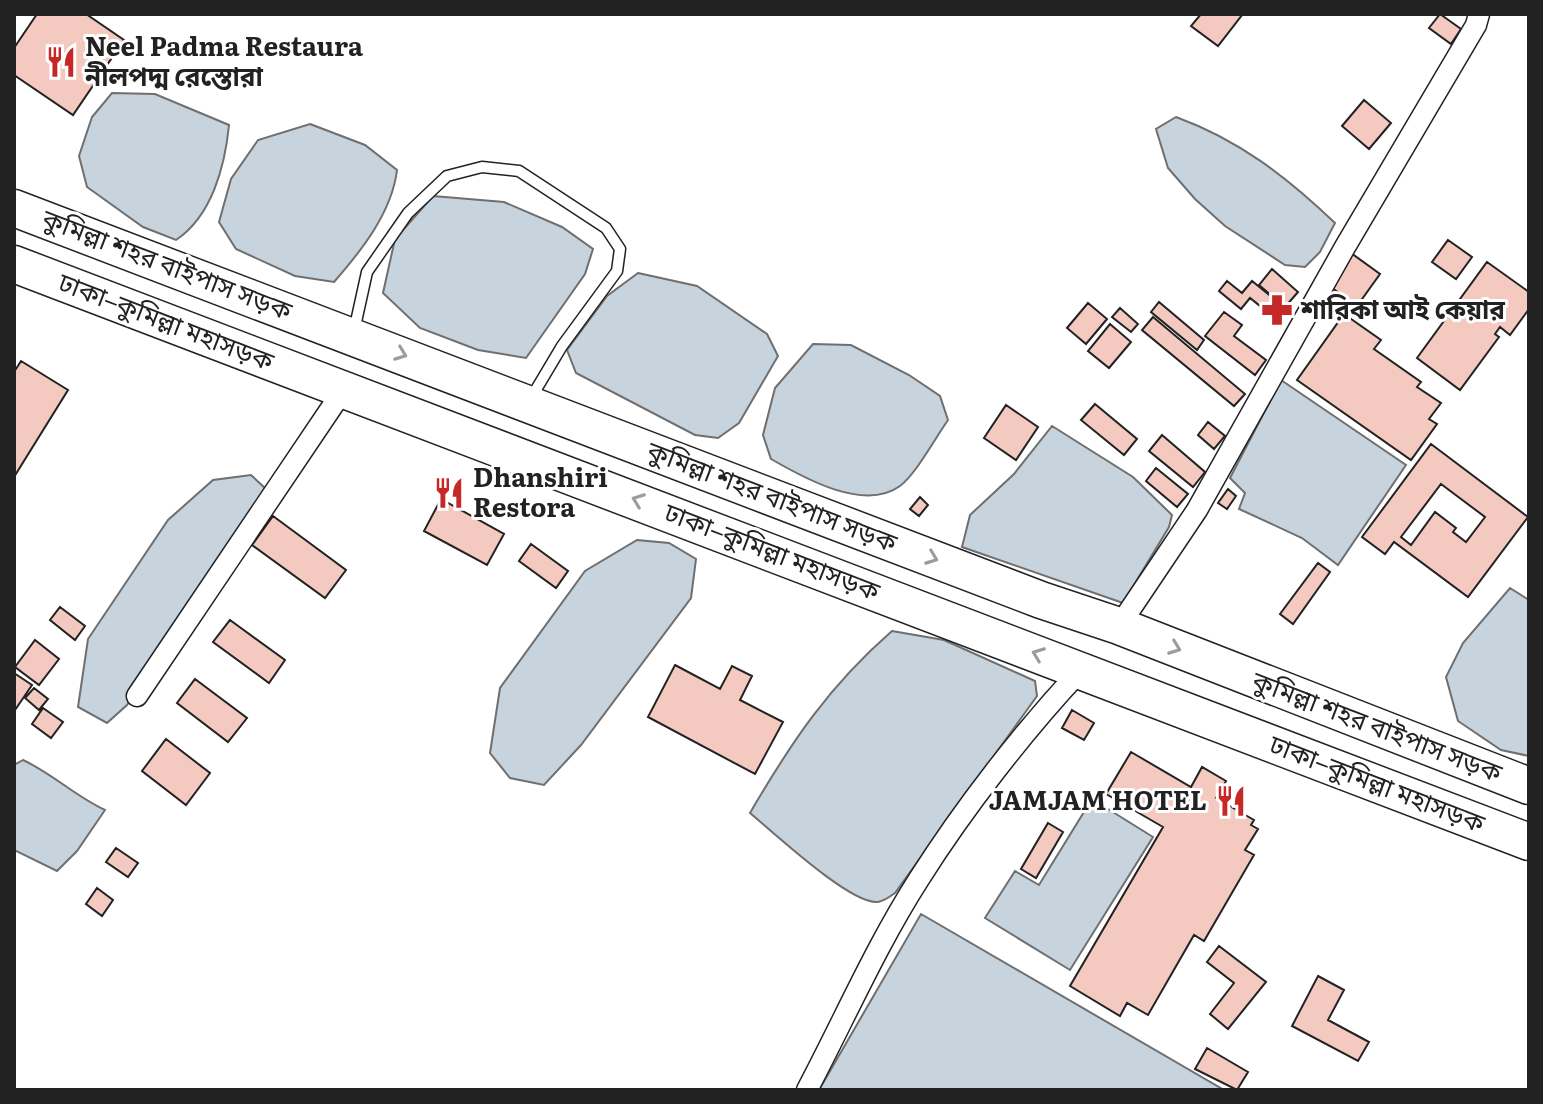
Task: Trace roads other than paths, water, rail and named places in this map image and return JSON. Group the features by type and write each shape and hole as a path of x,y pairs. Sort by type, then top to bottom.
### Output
{"highway":[{"name":"কুমিল্লা শহর বাইপাস সড়ক","path":"14,208 354,335 1041,600 1119,626 1529,786"},
{"name":"ঢাকা–কুমিল্লা মহাসড়ক","path":"14,264 1529,842"}],"street":[{"path":"1119,626 1197,510 1345,247 1476,25 1479,14"},
{"path":"137,696 344,389"},
{"path":"807,1090 861,980 919,878 1041,713 1080,671"}],"lane":[{"path":"354,335 367,272 408,213 447,176 482,167 519,171 606,228 620,249 617,271 562,346 528,403"}],"place":[{"name":"Neel Padma Restaura নীলপদ্ম রেস্তোরা","path":"61,62"},
{"name":"শারিকা আই কেয়ার","path":"1277,310"},
{"name":"Dhanshiri Restora","path":"449,493"},
{"name":"JAMJAM HOTEL","path":"1231,801"}]}
